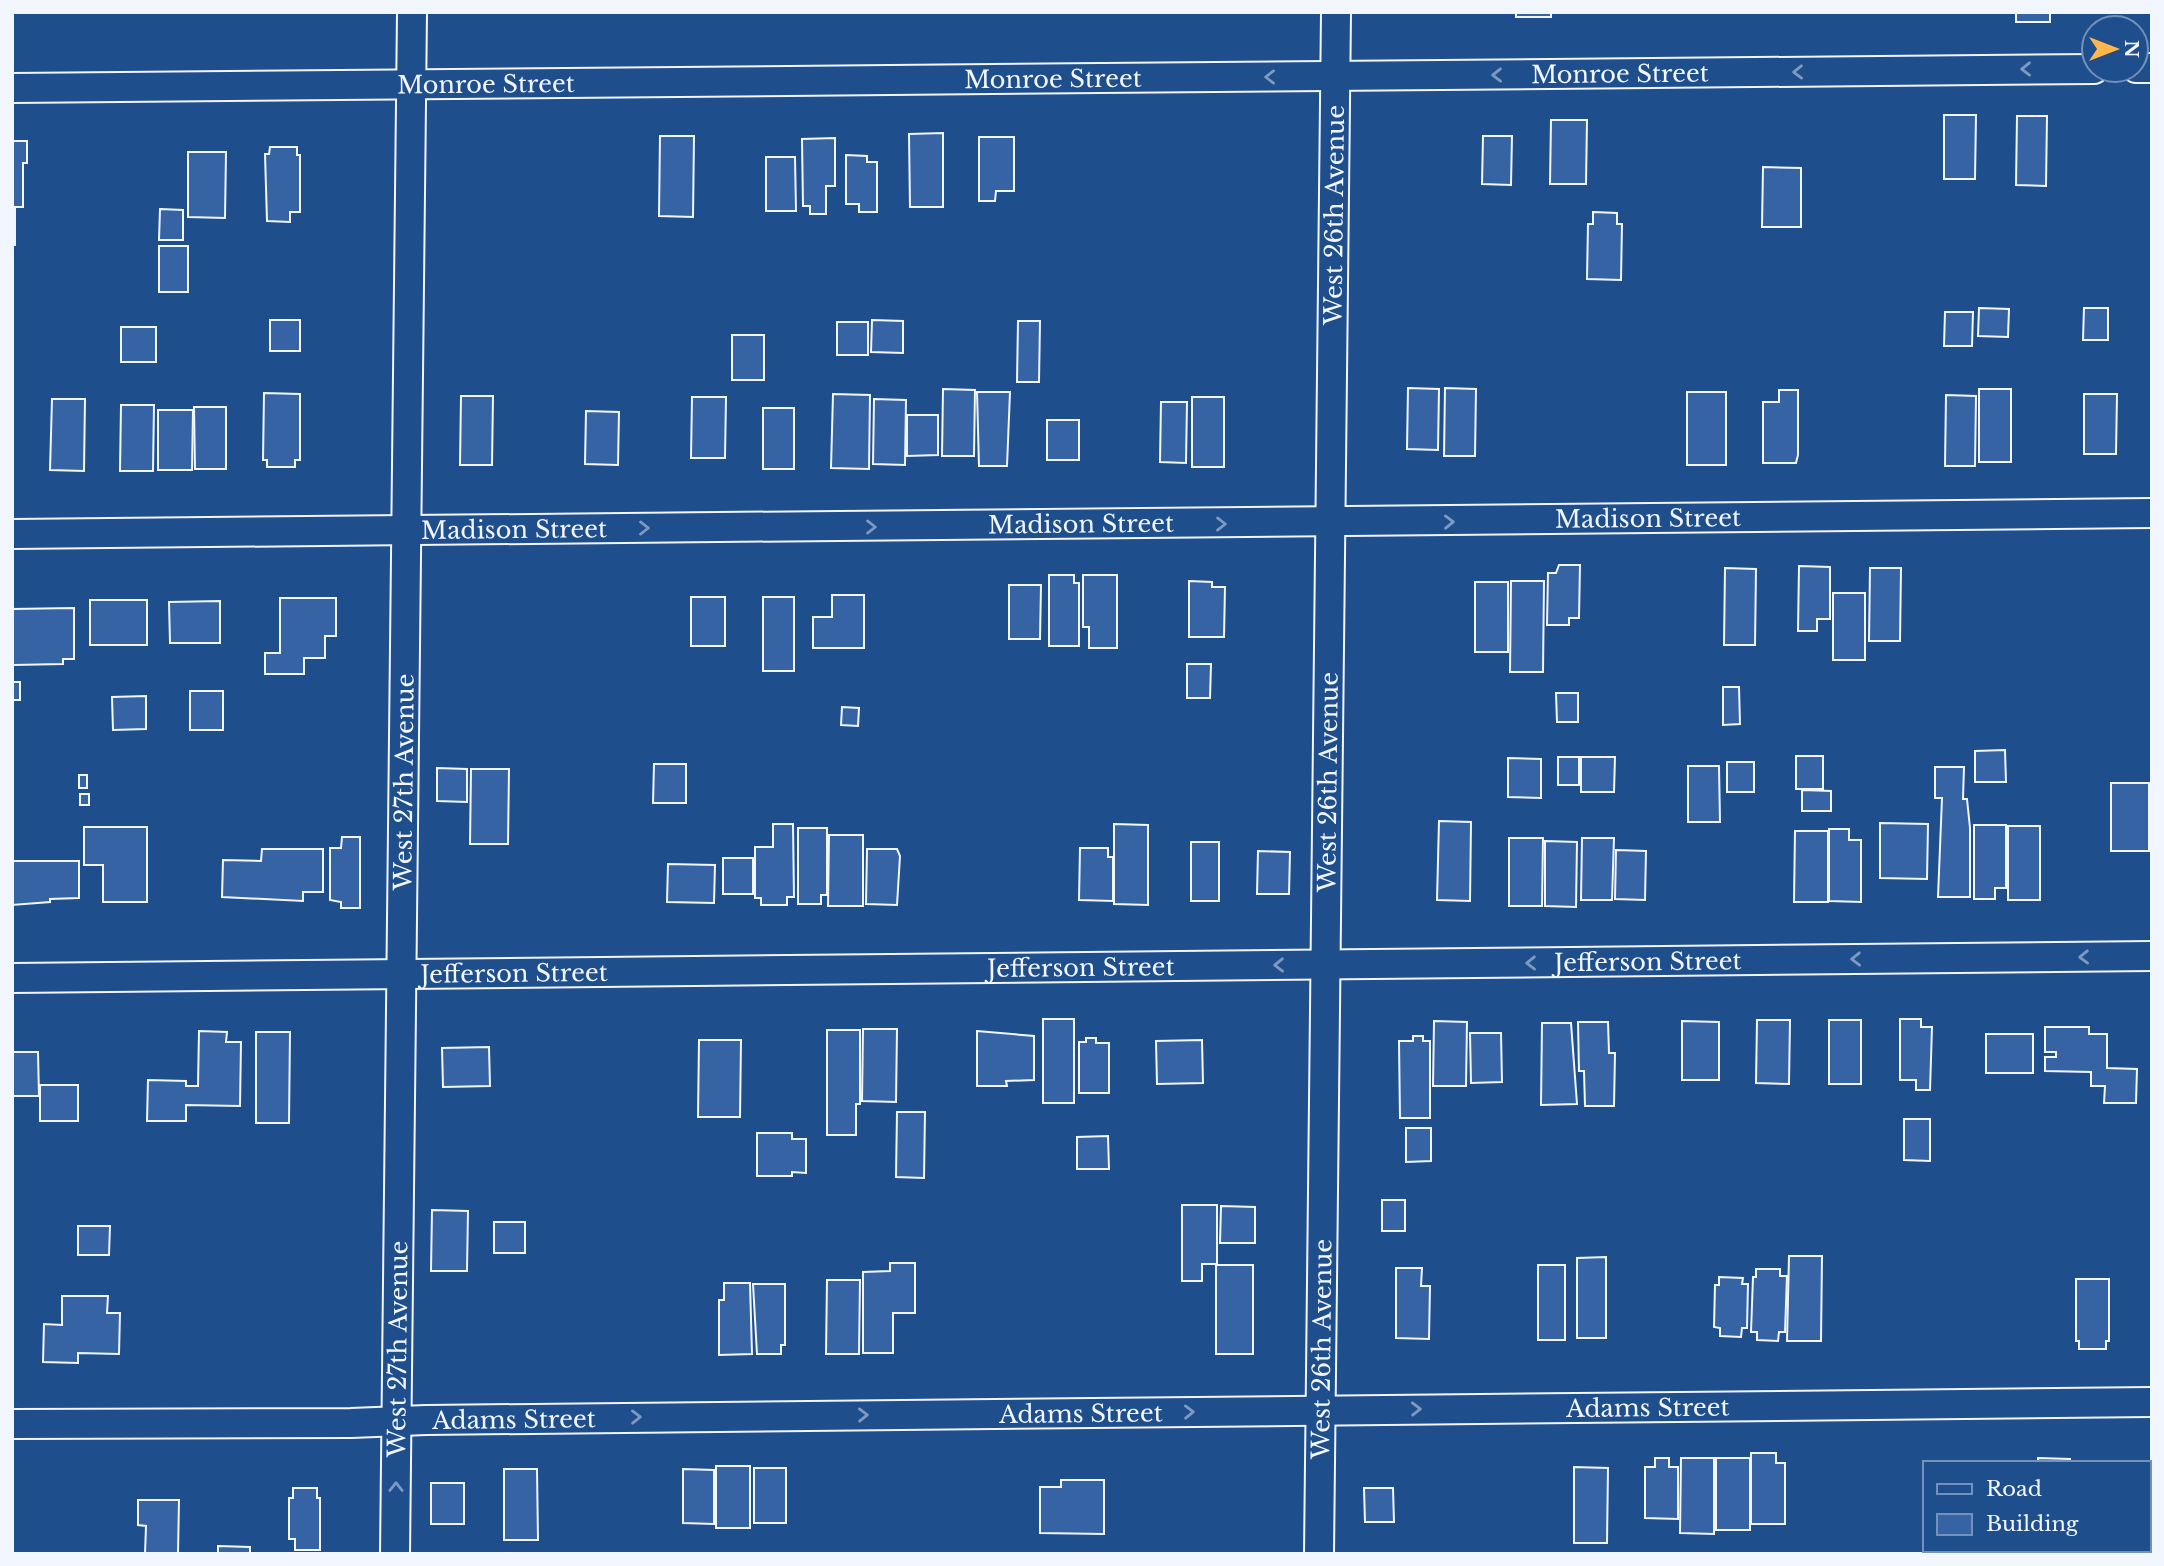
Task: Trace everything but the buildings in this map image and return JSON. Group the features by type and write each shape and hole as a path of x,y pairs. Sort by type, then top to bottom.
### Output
{"street":[{"name":"West 27th Avenue","path":"395,1554 404,530 412,12"},
{"name":"West 26th Avenue","path":"1319,1554 1336,12"},
{"name":"Monroe Street","path":"12,88 2080,69"},
{"name":"Madison Street","path":"12,534 2152,513"},
{"name":"Jefferson Street","path":"12,978 2152,956"},
{"name":"Adams Street","path":"12,1424 351,1423 396,1420 2152,1402"}]}
